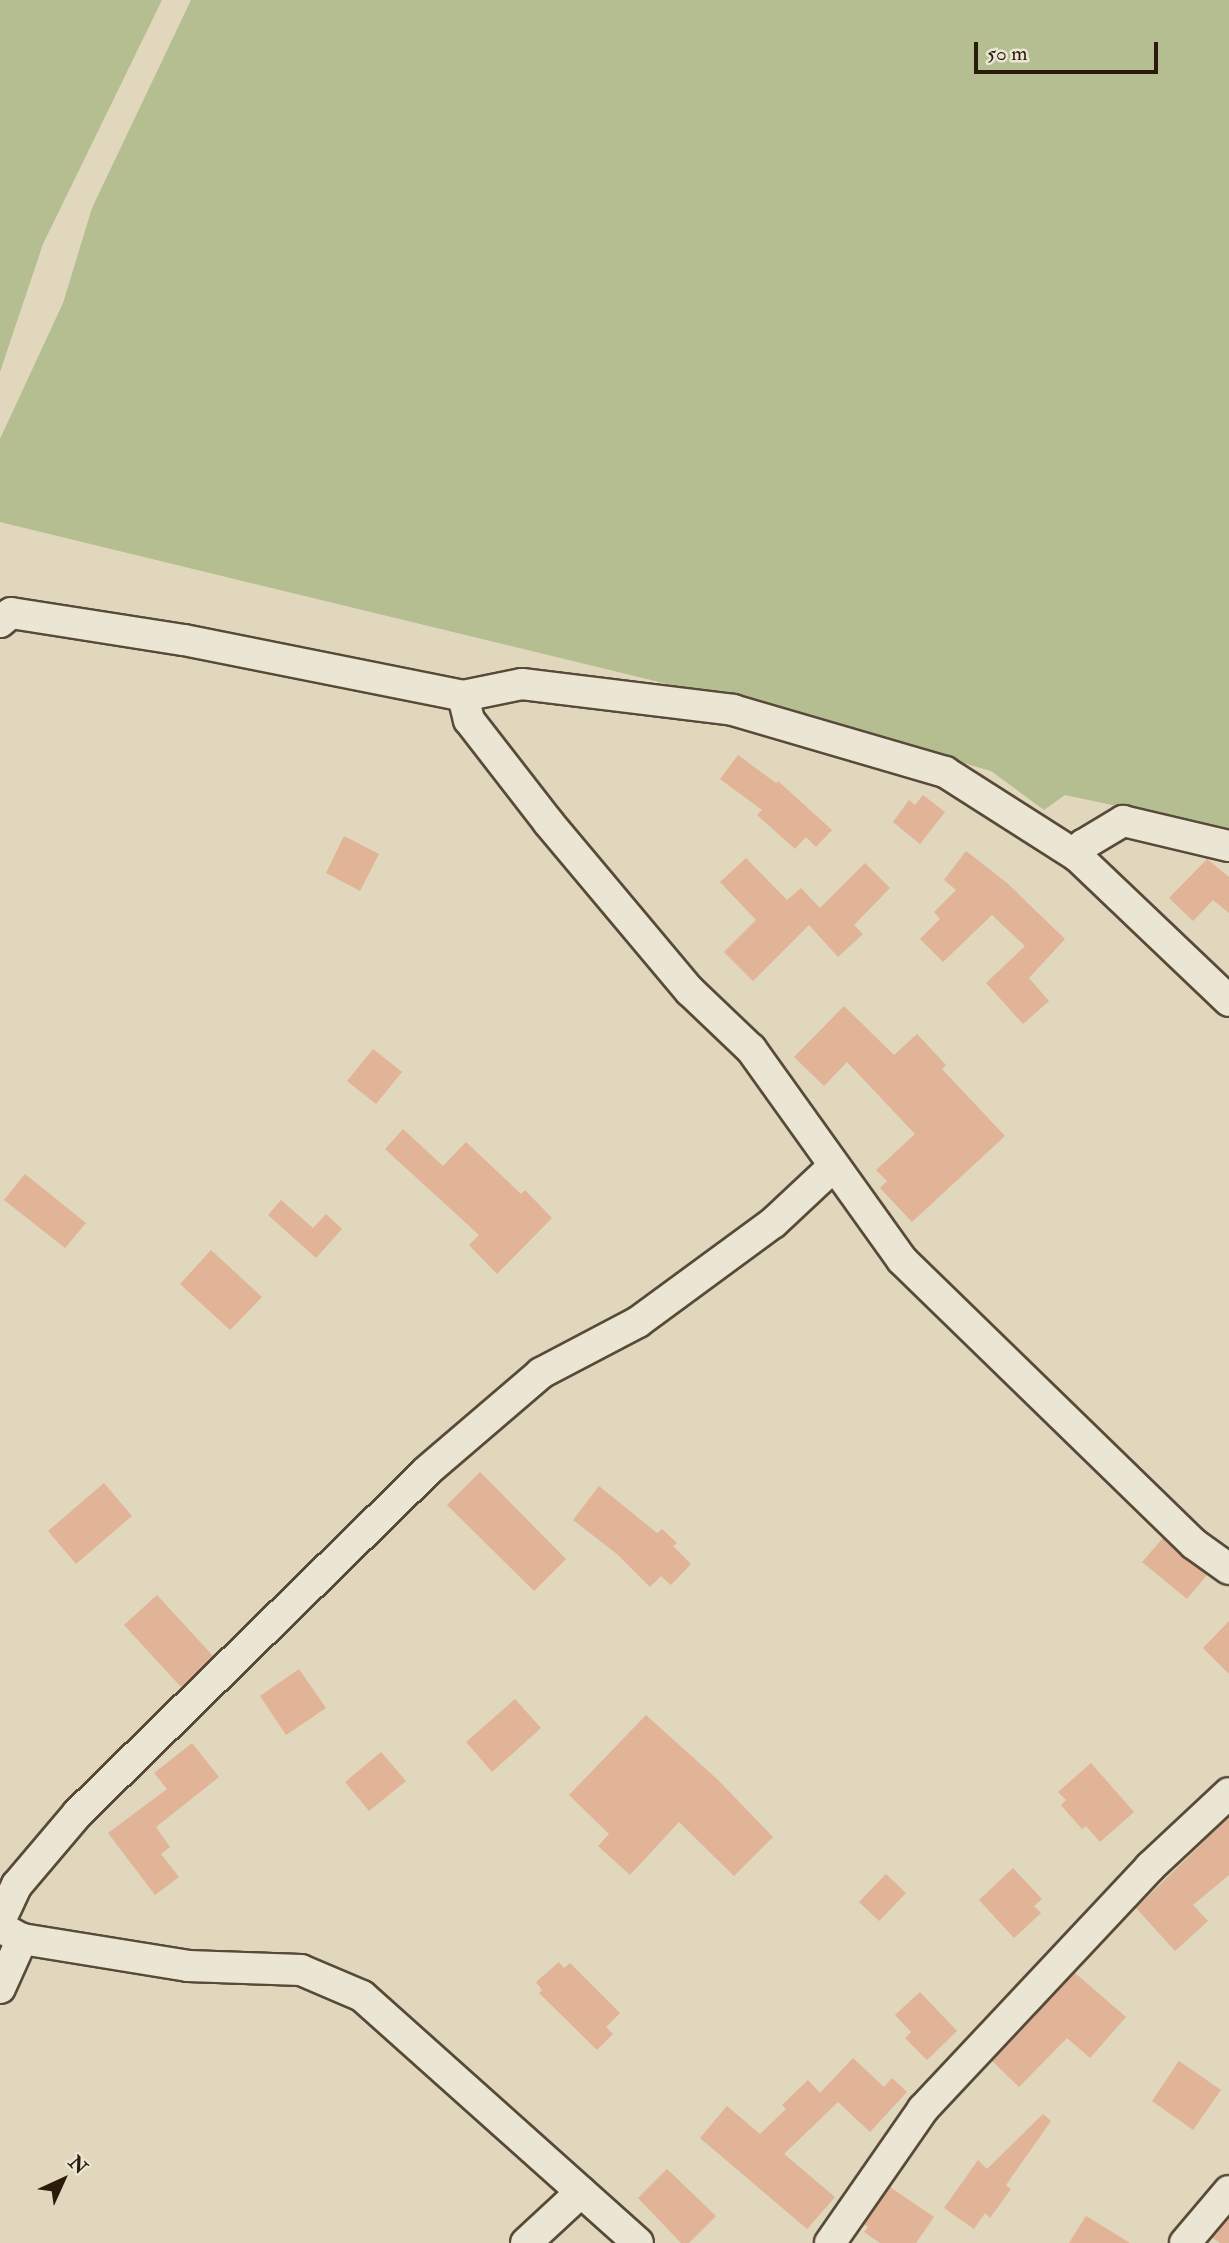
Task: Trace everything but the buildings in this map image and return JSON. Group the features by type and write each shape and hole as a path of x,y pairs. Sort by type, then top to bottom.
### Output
{"street":[{"path":"0,622 11,613 184,640 463,696 522,684 733,710 945,772 1077,856 1229,1001"},
{"path":"463,696 469,720 532,801 690,991 751,1049 902,1260 1194,1544 1229,1569"},
{"path":"1077,856 1083,845 1123,821 1229,846"},
{"path":"0,1988 7,1929 17,1885 78,1813 428,1470 541,1373 638,1322 773,1223 834,1166"},
{"path":"830,2243 923,2109 1150,1867 1229,1793"},
{"path":"7,1929 188,1966 301,1970 362,1996 638,2243"},
{"path":"1185,2243 1229,2191"},
{"path":"526,2243 581,2192"}],"green space":[{"path":"0,0 162,0 43,244 0,372"},
{"path":"191,0 1229,0 1229,830 1065,795 1044,810 991,771 803,717 0,522 0,439 63,303 92,208"}]}
